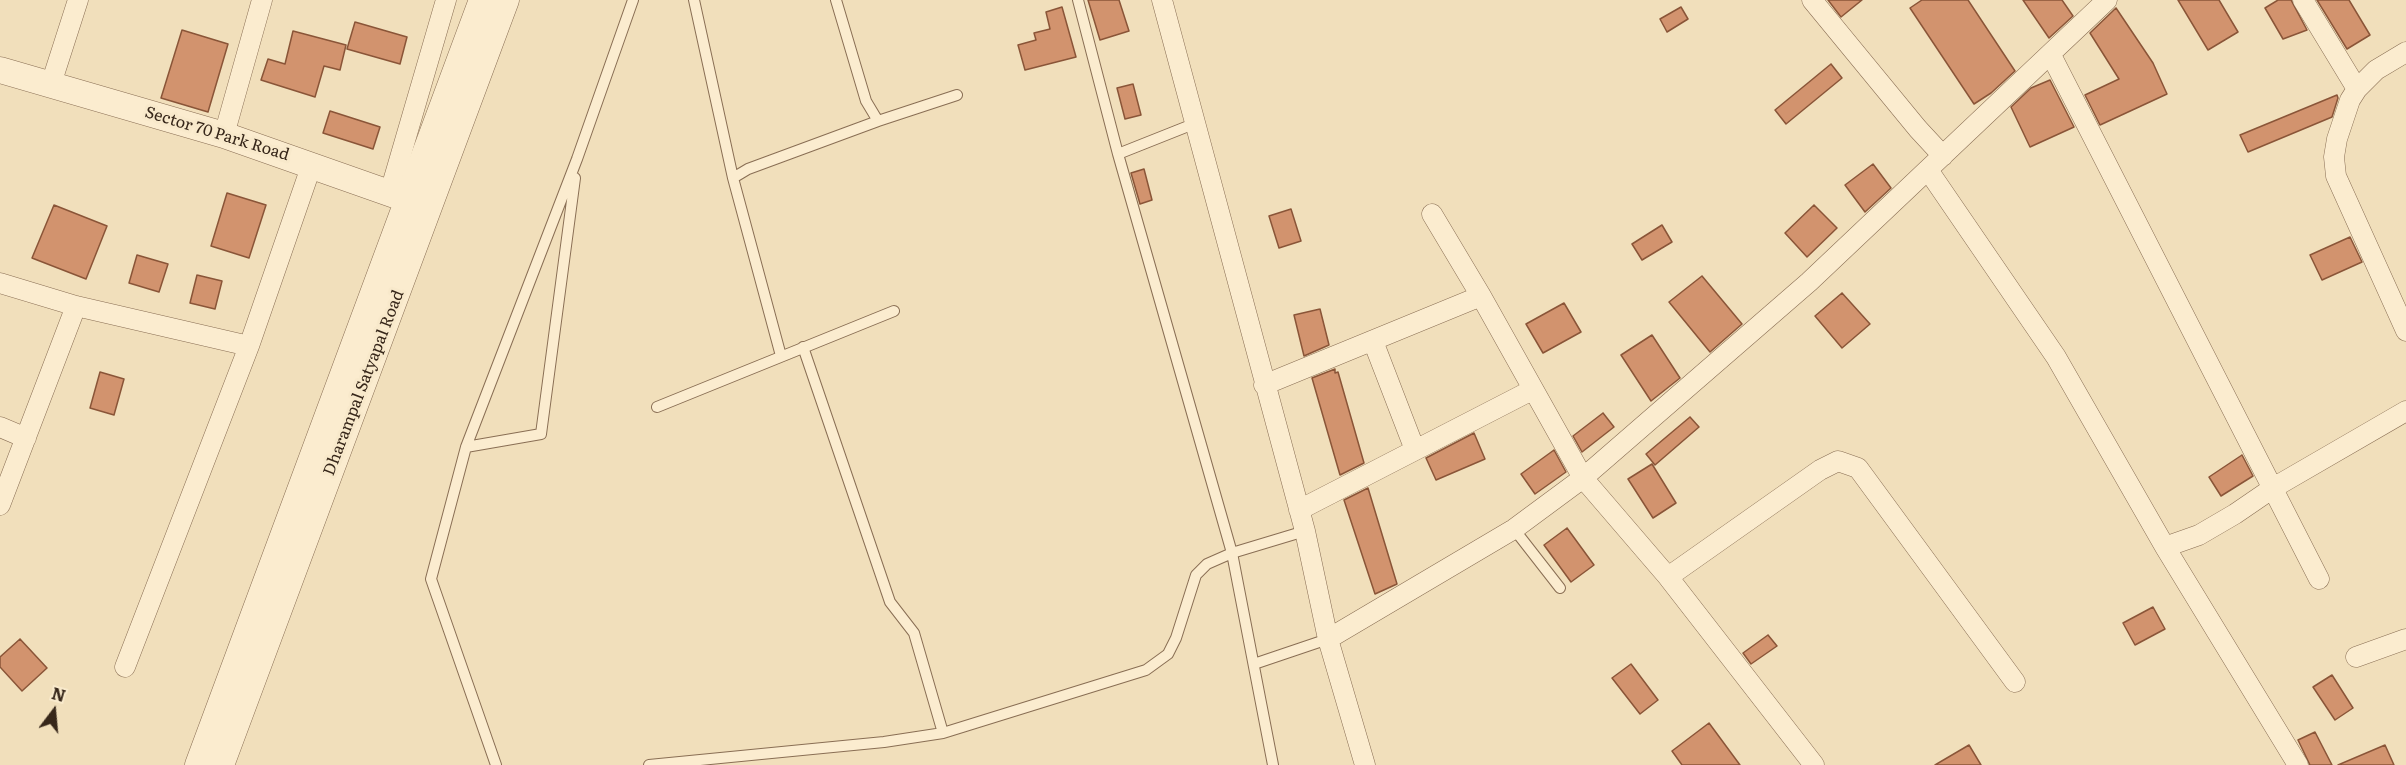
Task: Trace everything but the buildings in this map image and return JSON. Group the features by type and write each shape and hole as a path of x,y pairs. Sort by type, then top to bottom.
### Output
{"street":[{"path":"51,84 78,0"},
{"path":"224,135 262,0"},
{"path":"410,199 446,0"},
{"name":"Dharampal Satyapal Road","path":"198,765 482,0"},
{"name":"Dharampal Satyapal Road","path":"221,765 410,199 506,0"},
{"path":"1162,0 1305,531 1328,639 1365,765"},
{"path":"1812,0 1943,156"},
{"path":"1328,639 1514,529 1583,478 1809,282 2107,0"},
{"path":"2303,0 2357,89"},
{"path":"2406,52 2376,70 2357,89 2350,100 2337,139 2334,157 2336,176 2406,331"},
{"path":"2051,54 2319,579"},
{"name":"Sector 70 Park Road","path":"0,70 224,135 410,199"},
{"path":"125,667 249,346 312,165"},
{"path":"1928,170 2056,357 2165,547 2298,765"},
{"path":"1432,214 1481,296 1583,478 1668,577 1814,765"},
{"path":"0,283 76,306 249,346"},
{"path":"1264,385 1481,296"},
{"path":"0,505 76,306"},
{"path":"1373,341 1415,450"},
{"path":"1299,510 1532,390"},
{"path":"2165,547 2199,535 2273,488 2406,411"},
{"path":"0,427 26,438"},
{"path":"1668,577 1820,470 1838,461 1858,468 2015,682"},
{"path":"2356,657 2406,639"}],"lane":[{"path":"496,765 430,579 466,447 577,159 633,0"},
{"path":"694,0 736,196 781,356"},
{"path":"837,0 866,101 878,121"},
{"path":"1078,0 1118,154 1232,553 1274,765"},
{"path":"733,178 748,169 878,121 957,95"},
{"path":"1118,154 1196,123"},
{"path":"466,447 541,434 577,159"},
{"path":"657,407 894,311"},
{"path":"802,347 890,602 914,633 943,733"},
{"path":"1514,529 1560,588"},
{"path":"649,765 884,742 943,733 1146,670 1168,654 1176,638 1196,575 1207,564 1232,553 1305,531"},
{"path":"1254,663 1328,639"}]}
